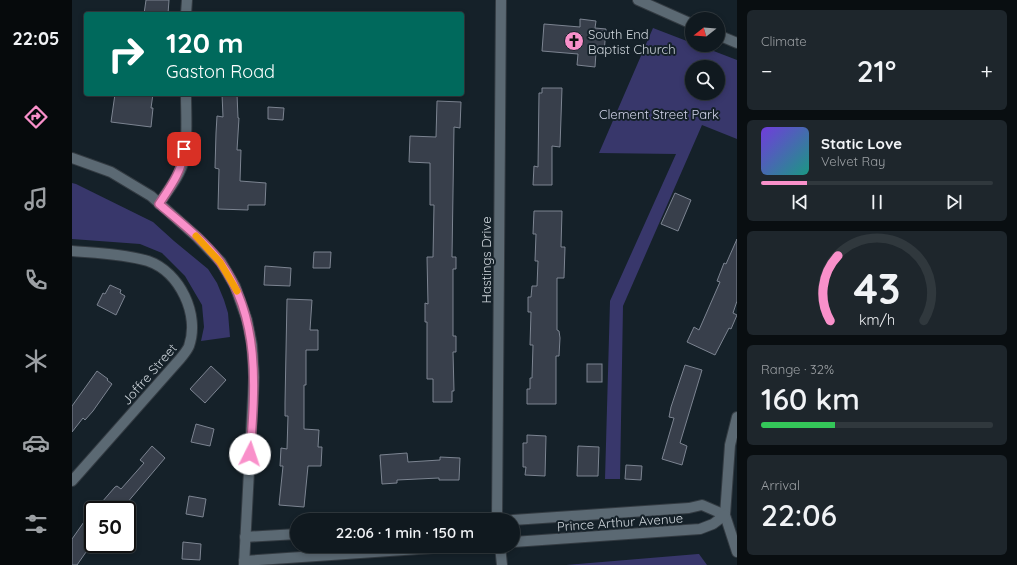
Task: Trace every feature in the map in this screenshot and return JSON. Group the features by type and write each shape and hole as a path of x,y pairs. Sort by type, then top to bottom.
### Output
{"street":[{"path":"186,12 187,0"},
{"name":"Hastings Drive","path":"497,513 501,0"},
{"path":"638,0 685,21"},
{"path":"725,38 737,43"},
{"path":"159,204 175,180 184,160 186,138 186,96"},
{"path":"72,158 111,172 151,196 197,237 220,262 235,286 247,320 252,345 254,377 244,563 372,553"},
{"name":"Joffre Street","path":"72,251 129,257 148,262 162,269 176,282 186,298 191,310 192,332 188,347 180,359 72,481"},
{"path":"737,417 730,445 725,515 737,552"},
{"name":"Prince Arthur Avenue","path":"520,520 689,508 702,505 725,515 713,524 700,529 520,542"},
{"path":"245,537 290,534"},
{"path":"501,553 502,565"}],"green space":[{"name":"Clement Street Park","path":"653,28 685,40 685,52 716,52 737,60 737,139 702,125 623,306 620,479 605,479 610,301 676,154 599,153"},
{"path":"72,183 153,222 208,269 217,283 224,300 228,313 230,337 201,341 204,327 202,305 185,276 162,253 140,244 72,239"},
{"path":"698,554 707,565 566,565"}],"building":[{"path":"146,0 169,0 168,12 144,12"},
{"name":"South End Baptist Church","path":"580,19 596,21 595,28 606,29 604,53 596,52 595,67 577,65 578,54 542,51 544,24 580,27"},
{"path":"542,88 562,88 560,147 552,146 552,185 533,185 534,166 538,167 539,93 542,93"},
{"path":"115,96 153,96 151,127 111,122"},
{"path":"222,96 237,96 239,118 237,150 241,150 240,181 266,183 265,205 248,205 248,210 218,209 219,169 215,168 216,133 217,116 223,117"},
{"path":"437,101 461,102 460,128 454,127 452,257 456,257 456,269 453,269 453,336 456,336 456,352 453,352 454,391 452,391 452,402 433,402 433,379 427,379 427,322 425,322 425,303 428,304 427,257 433,257 434,205 430,205 430,163 409,162 410,136 436,137"},
{"path":"268,107 284,108 283,120 268,119"},
{"path":"675,193 691,200 678,231 661,224"},
{"path":"534,211 562,211 561,247 565,247 564,278 557,278 557,330 559,331 560,338 559,356 556,356 556,404 527,404 527,389 530,389 530,378 532,378 533,345 530,345 531,312 528,312 528,297 531,297 532,286 537,286 538,261 535,261 536,234 533,234"},
{"path":"737,239 737,301 733,313 737,315 731,329 729,328 715,355 687,342 694,327 699,330 720,282 717,281 724,263 726,264"},
{"path":"314,252 331,252 330,268 313,268"},
{"path":"265,266 291,268 290,286 264,285"},
{"path":"110,285 121,290 120,293 125,296 116,315 97,305 103,293 105,294"},
{"path":"287,299 312,300 310,330 318,330 318,350 306,350 304,429 319,430 318,447 322,447 321,466 308,466 304,507 279,505 283,466 280,466 281,448 287,449 288,416 285,416 285,403"},
{"path":"587,364 602,364 602,382 587,382"},
{"path":"685,365 702,370 680,443 687,446 682,465 662,459 674,418 669,417 671,407"},
{"path":"211,366 226,380 205,403 190,389"},
{"path":"97,371 112,384 93,411 85,420 83,418 72,432 72,406"},
{"path":"196,424 214,429 210,446 191,442"},
{"path":"527,435 546,436 545,476 525,475 526,467 523,467 523,443 527,443"},
{"path":"152,446 165,458 129,501 103,501 115,487 117,486 121,489 144,463 140,460"},
{"path":"578,446 599,447 598,476 577,476"},
{"path":"407,453 408,462 440,460 440,457 460,458 459,480 439,480 439,478 397,480 397,483 382,484 380,455"},
{"path":"626,465 642,466 641,480 625,479"},
{"path":"189,496 206,499 203,517 186,514"},
{"path":"84,522 84,553 85,553 77,565 72,565 72,539"},
{"path":"183,542 201,544 200,560 182,559"}],"slow traffic":[{"path":"196,236 220,262 237,291"}],"place":[{"name":"South End Baptist Church","path":"574,41"}],"route":[{"path":"184,149 184,160 175,180 159,204 197,237 220,262 235,286 247,320 252,345 254,377 250,454"}]}
